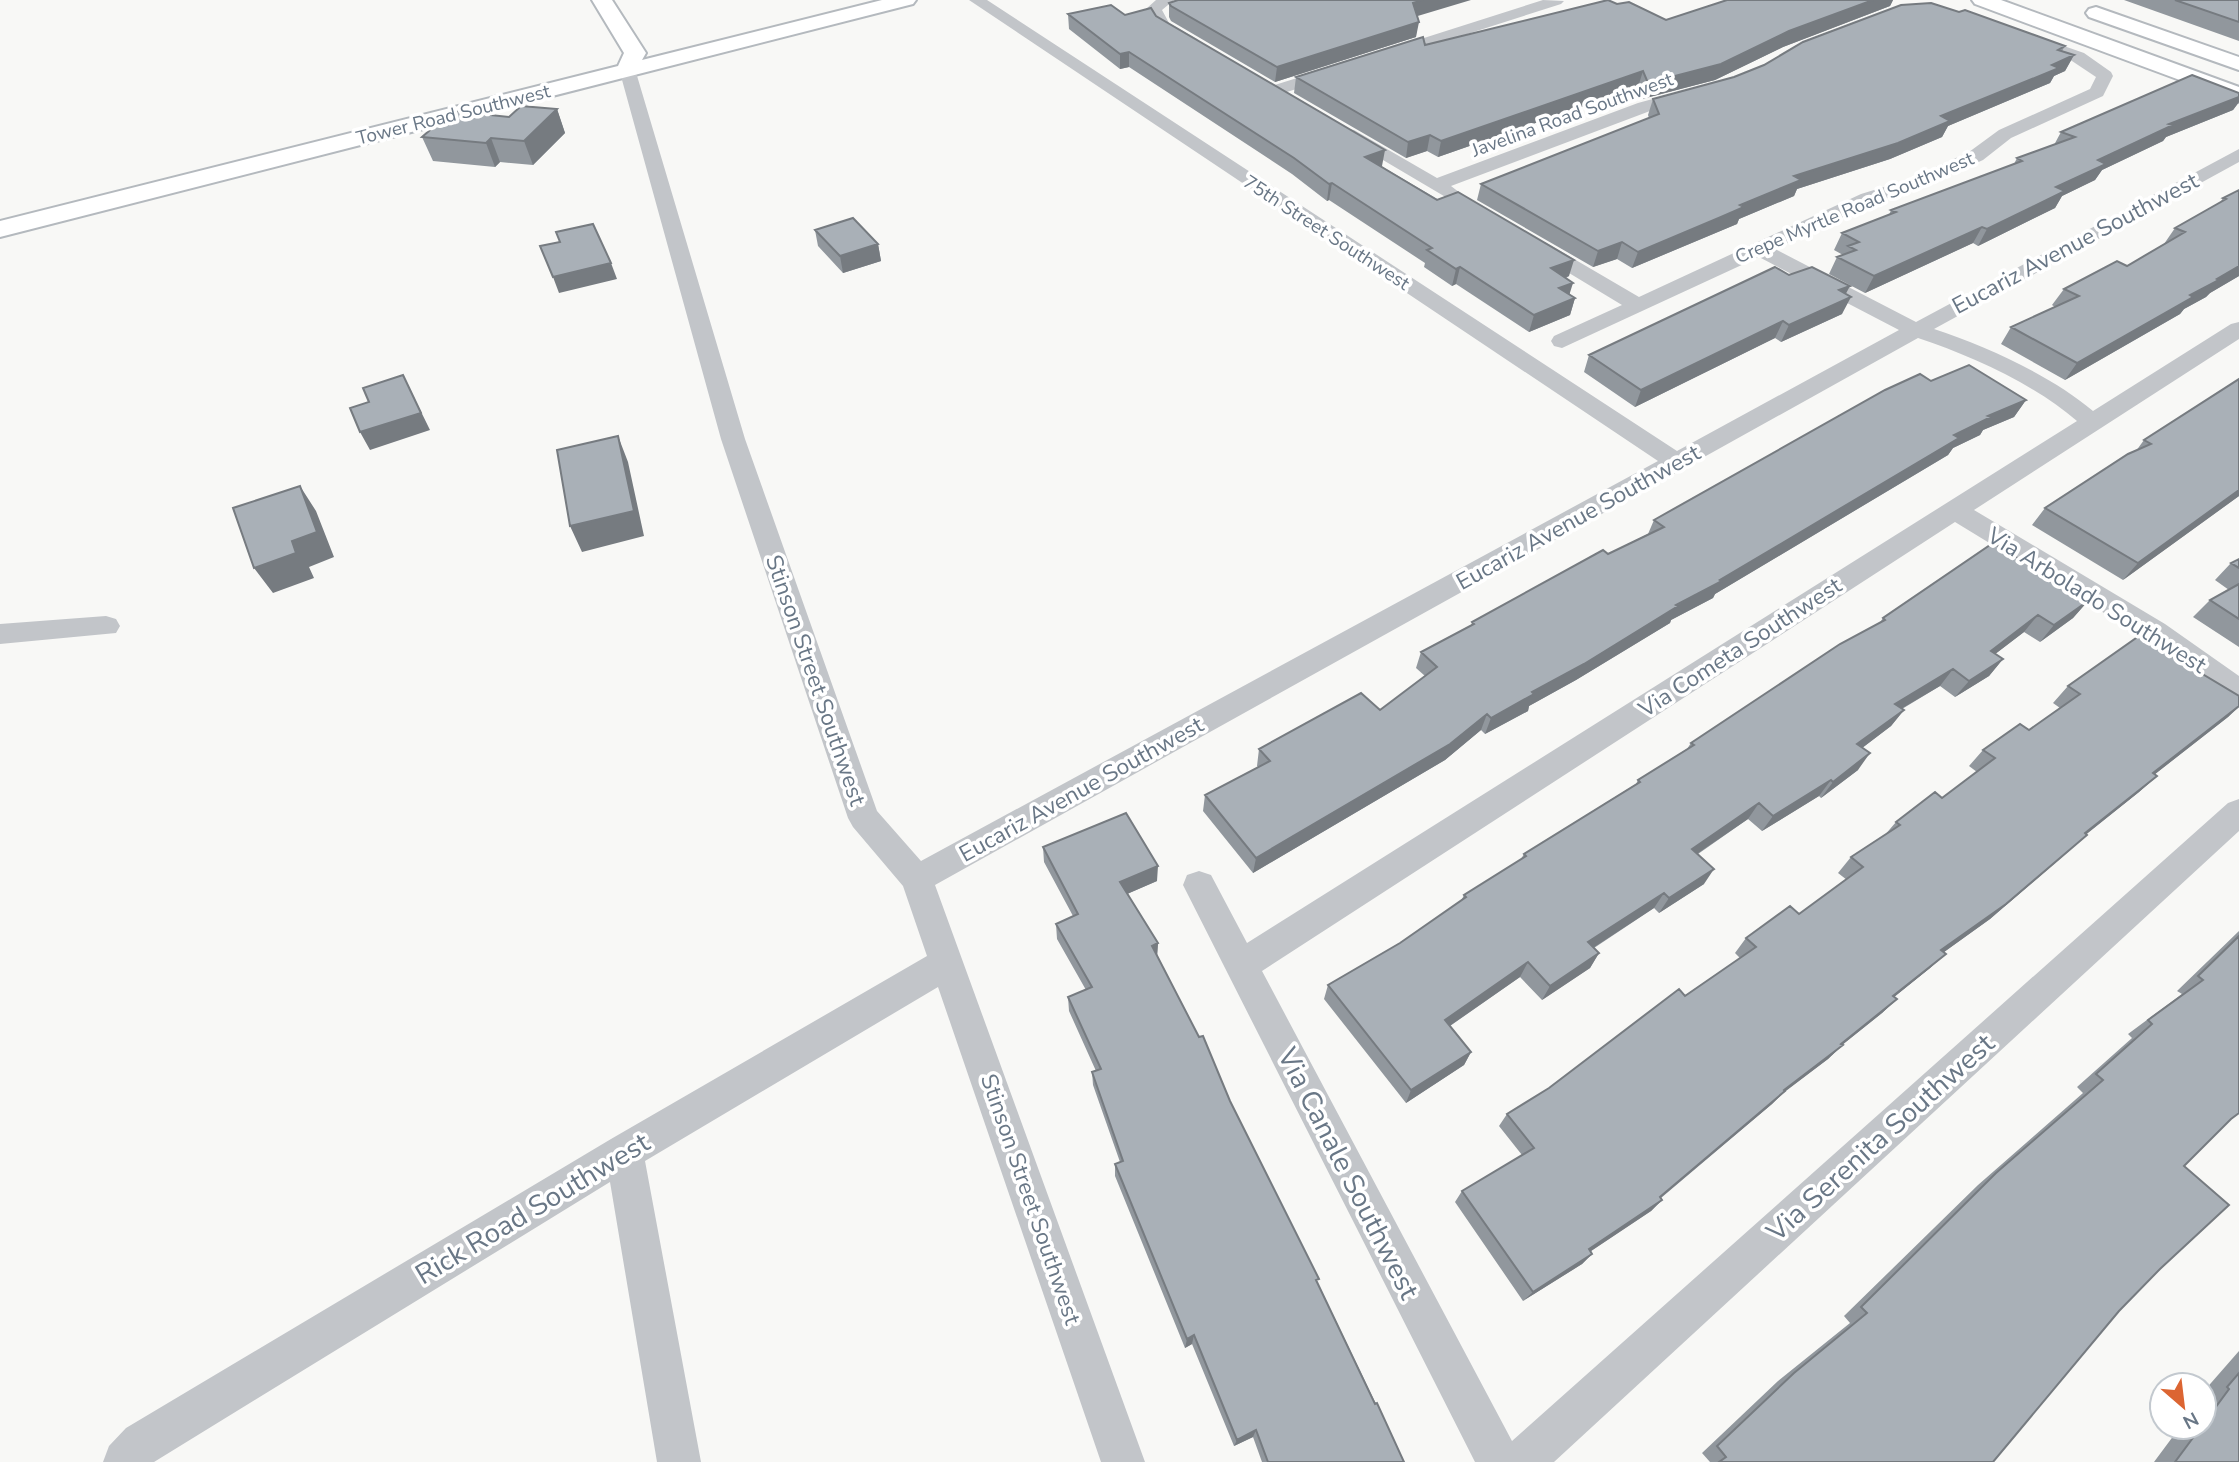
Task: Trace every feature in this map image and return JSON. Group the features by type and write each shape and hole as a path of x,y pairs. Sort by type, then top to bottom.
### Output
{"street":[{"name":"Stinson Street Southwest","path":"602,0 631,61 733,439 864,818 917,879 1123,1462"},
{"name":"Tower Road Southwest","path":"0,229 631,61 848,0"},
{"name":"Tower Road Southwest","path":"0,212 631,61 906,0"},
{"name":"75th Street Southwest","path":"977,0 1678,463"},
{"path":"1982,0 2239,94"},
{"path":"1370,60 1556,1"},
{"path":"1160,4 1163,26 1207,52"},
{"path":"2080,8 2239,64"},
{"name":"Crepe Myrtle Road Southwest","path":"1562,341 1867,198 1917,183 1976,156 2005,134 2097,92 2105,76 2078,57 2015,33"},
{"path":"1297,104 1268,88 1343,69"},
{"name":"Javelina Road Southwest","path":"1436,186 1644,107 1703,91"},
{"path":"1332,125 1470,205"},
{"name":"Eucariz Avenue Southwest","path":"917,879 1678,463 1914,330 2239,155"},
{"path":"1526,239 1637,305"},
{"path":"1758,248 1914,330 1942,353 2054,414 2093,423"},
{"name":"Via Cometa Southwest","path":"1242,965 2239,329"},
{"name":"Via Arbolado Southwest","path":"1954,510 2155,631 2239,691"},
{"path":"0,634 106,626"},
{"name":"Via Serenita Southwest","path":"1521,1462 2239,812"},
{"name":"Via Canale Southwest","path":"1199,885 1499,1462"},
{"name":"Rick Road Southwest","path":"125,1462 141,1443 947,963"},
{"path":"624,1153 679,1462"}],"building":[{"path":"1178,0 1423,0 1413,3 1419,22 1277,67 1169,3"},
{"path":"1608,0 1617,4 1629,2 1666,20 1727,0 1873,0 1789,31 1721,64 1648,83 1643,71 1441,141 1430,135 1408,142 1296,77 1423,37 1425,45"},
{"path":"2175,0 2239,0 2239,22"},
{"path":"1931,3 1959,12 1965,10 2065,46 2058,50 2074,55 2052,65 2059,68 1941,116 1950,121 1898,143 1794,176 1801,180 1638,252 1622,242 1598,251 1481,184 1659,114 1653,99 1734,77 1764,65 1803,42 1901,5"},
{"path":"1111,5 1125,15 1151,8 1156,16 1385,150 1365,157 1437,200 1458,192 1574,260 1551,268 1573,283 1559,288 1575,298 1534,315 1460,267 1456,269 1427,250 1432,248 1332,183 1329,184 1294,158 1129,52 1120,54 1068,14"},
{"path":"2192,75 2239,93 2239,97 2169,124 2173,125 2098,160 2106,164 2056,187 2065,191 1987,229 1982,227 1874,276 1837,257 1856,250 1848,246 1859,242 1842,233 1896,212 1891,210 2022,161 2017,158 2075,137 2061,132"},
{"path":"521,106 557,109 524,141 491,138 486,143 422,137 452,111 509,117"},
{"path":"2239,190 2239,266 2190,295 2193,297 2077,363 2011,327 2079,296 2064,289 2117,261 2127,266 2185,232 2175,228"},
{"path":"853,218 878,244 840,256 815,230"},
{"path":"593,224 611,263 553,277 540,246 560,242 556,232"},
{"path":"1775,267 1789,275 1812,267 1850,286 1839,290 1851,297 1789,325 1783,321 1641,390 1589,355"},
{"path":"1969,365 2026,400 1988,416 1991,417 1954,435 1959,438 1720,580 1722,581 1676,605 1678,606 1584,664 1532,692 1534,694 1491,718 1487,714 1450,744 1256,858 1205,795 1270,761 1259,749 1361,693 1380,710 1437,667 1421,652 1474,624 1472,622 1603,550 1608,554 1664,527 1654,520 1885,390 1920,374 1931,381"},
{"path":"403,375 421,413 360,432 350,408 369,402 363,388"},
{"path":"2239,379 2239,490 2138,563 2045,508 2128,454 2151,444 2144,440"},
{"path":"618,436 634,511 570,526 557,450"},
{"path":"300,486 317,532 292,541 296,553 254,568 233,508"},
{"path":"1993,543 2088,601 2054,625 2038,615 1991,651 2003,659 1969,681 1953,669 1895,704 1904,710 1857,744 1870,753 1833,782 1831,780 1773,816 1759,803 1692,849 1714,869 1669,898 1664,893 1588,942 1599,953 1550,986 1528,962 1445,1020 1471,1052 1411,1090 1328,985 1400,943 1466,897 1464,895 1526,856 1524,854 1640,782 1638,780 1694,745 1691,743 1840,644 1885,620 1883,618"},
{"path":"2239,559 2239,568 2231,563"},
{"path":"2239,584 2239,619 2210,600"},
{"path":"2139,636 2239,696 2239,706 2153,773 2157,776 2085,833 2087,835 2006,904 1941,950 1946,954 1893,996 1897,999 1784,1090 1660,1197 1662,1200 1589,1249 1592,1254 1533,1292 1462,1191 1534,1148 1507,1114 1549,1088 1679,989 1685,996 1756,947 1746,938 1790,906 1799,914 1863,867 1851,857 1900,825 1896,822 1935,792 1942,798 1995,758 1983,750 2020,724 2029,730 2080,694 2068,686"},
{"path":"1126,813 1158,866 1120,882 1158,943 1152,946 1199,1037 1203,1036 1230,1101 1319,1279 1316,1280 1404,1462 1268,1462 1256,1430 1237,1440 1194,1335 1187,1339 1115,1164 1123,1161 1092,1072 1101,1069 1068,997 1092,987 1056,924 1078,914 1043,847"},
{"path":"2239,936 2239,1113 2184,1166 2229,1205 2119,1311 1993,1462 1719,1462 1726,1457 1717,1446 1794,1373 1867,1313 1861,1307 1996,1173 2103,1080 2096,1074 2152,1024 2148,1020 2203,980 2198,976"},
{"path":"2239,1373 2239,1462 2175,1462 2191,1441 2218,1441 2218,1404 2229,1389 2227,1387"}]}
